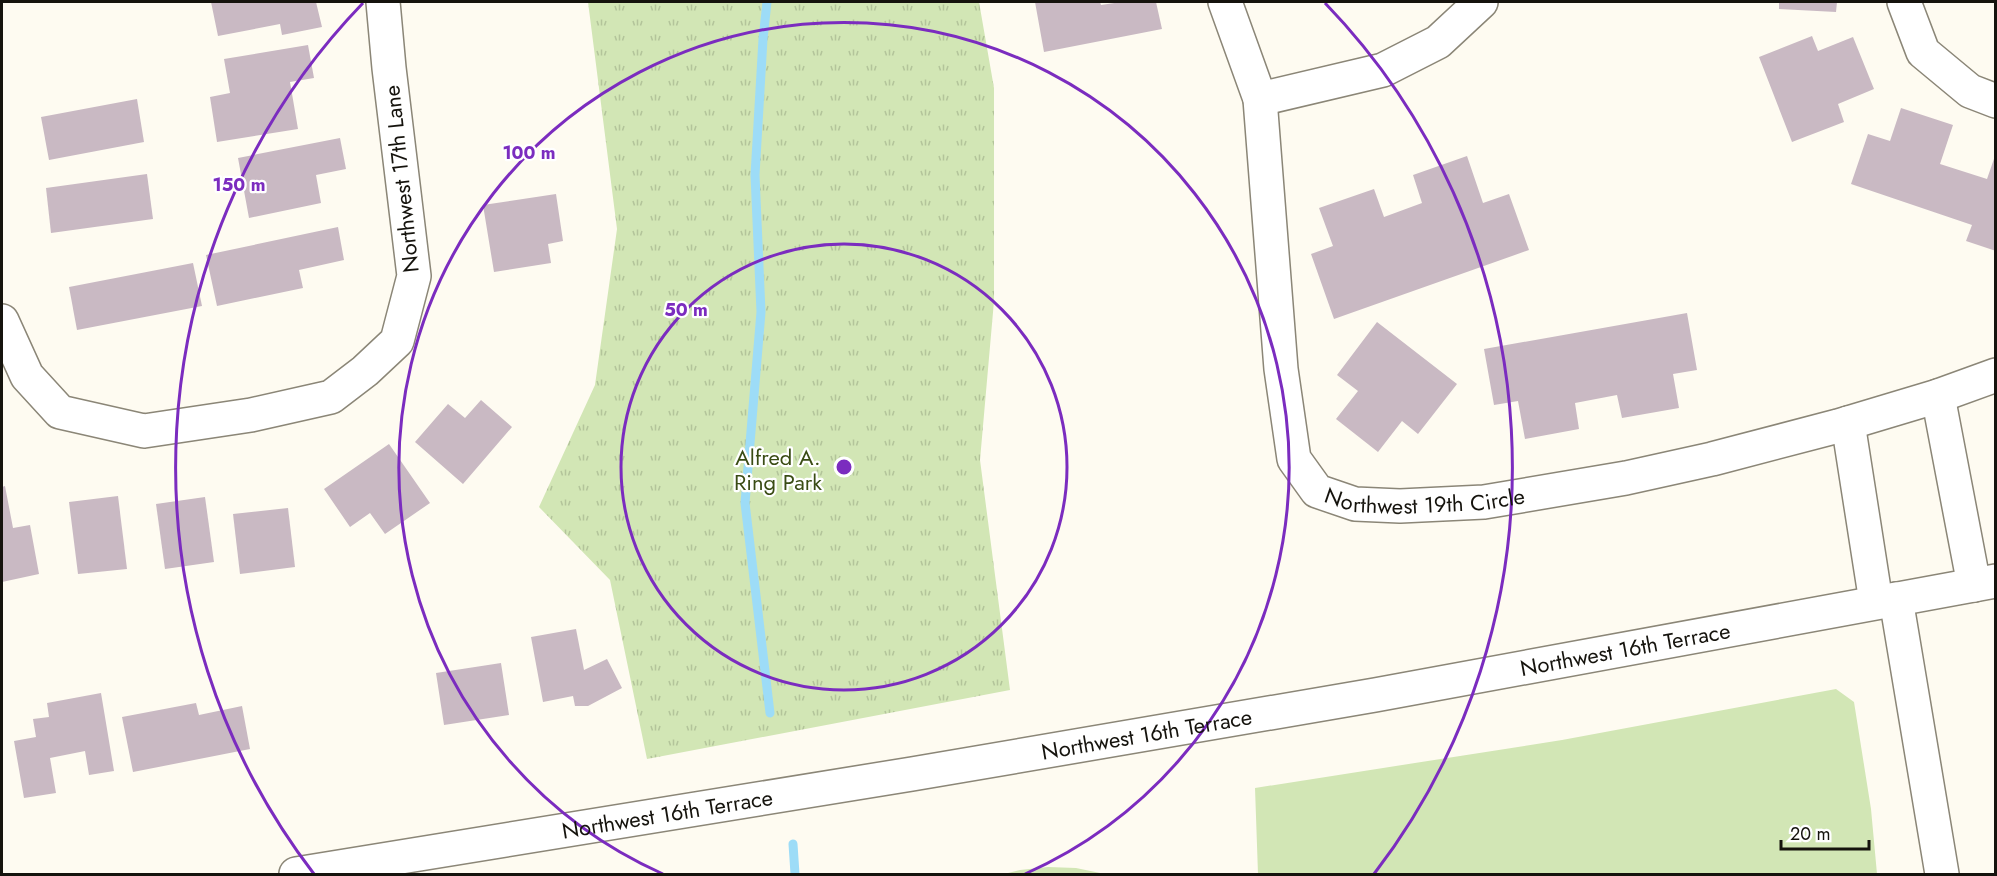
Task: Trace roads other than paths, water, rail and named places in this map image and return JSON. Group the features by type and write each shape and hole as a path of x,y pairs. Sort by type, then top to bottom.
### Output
{"street":[{"name":"Northwest 17th Lane","path":"2,321 27,376 60,412 144,431 251,415 331,396 365,371 397,341 414,276 388,68 383,2"},
{"name":"Northwest 19th Circle","path":"1225,2 1260,99 1282,380 1294,459 1317,491 1355,504 1400,507 1484,502 1712,459 1848,423 1938,396 1995,375"},
{"path":"1260,99 1383,70 1438,42 1481,2"},
{"path":"1904,2 1923,52 1970,91 1995,101"},
{"path":"1938,396 1984,583"},
{"path":"1848,423 1942,874"},
{"name":"Northwest 16th Terrace","path":"297,874 912,774 1352,699 1984,583"}],"waterway":[{"path":"767,2 755,175 761,312 745,503 770,713"},
{"path":"793,844 795,874"}],"park label":[{"name":"Alfred A. Ring Park","path":"778,470"}]}
